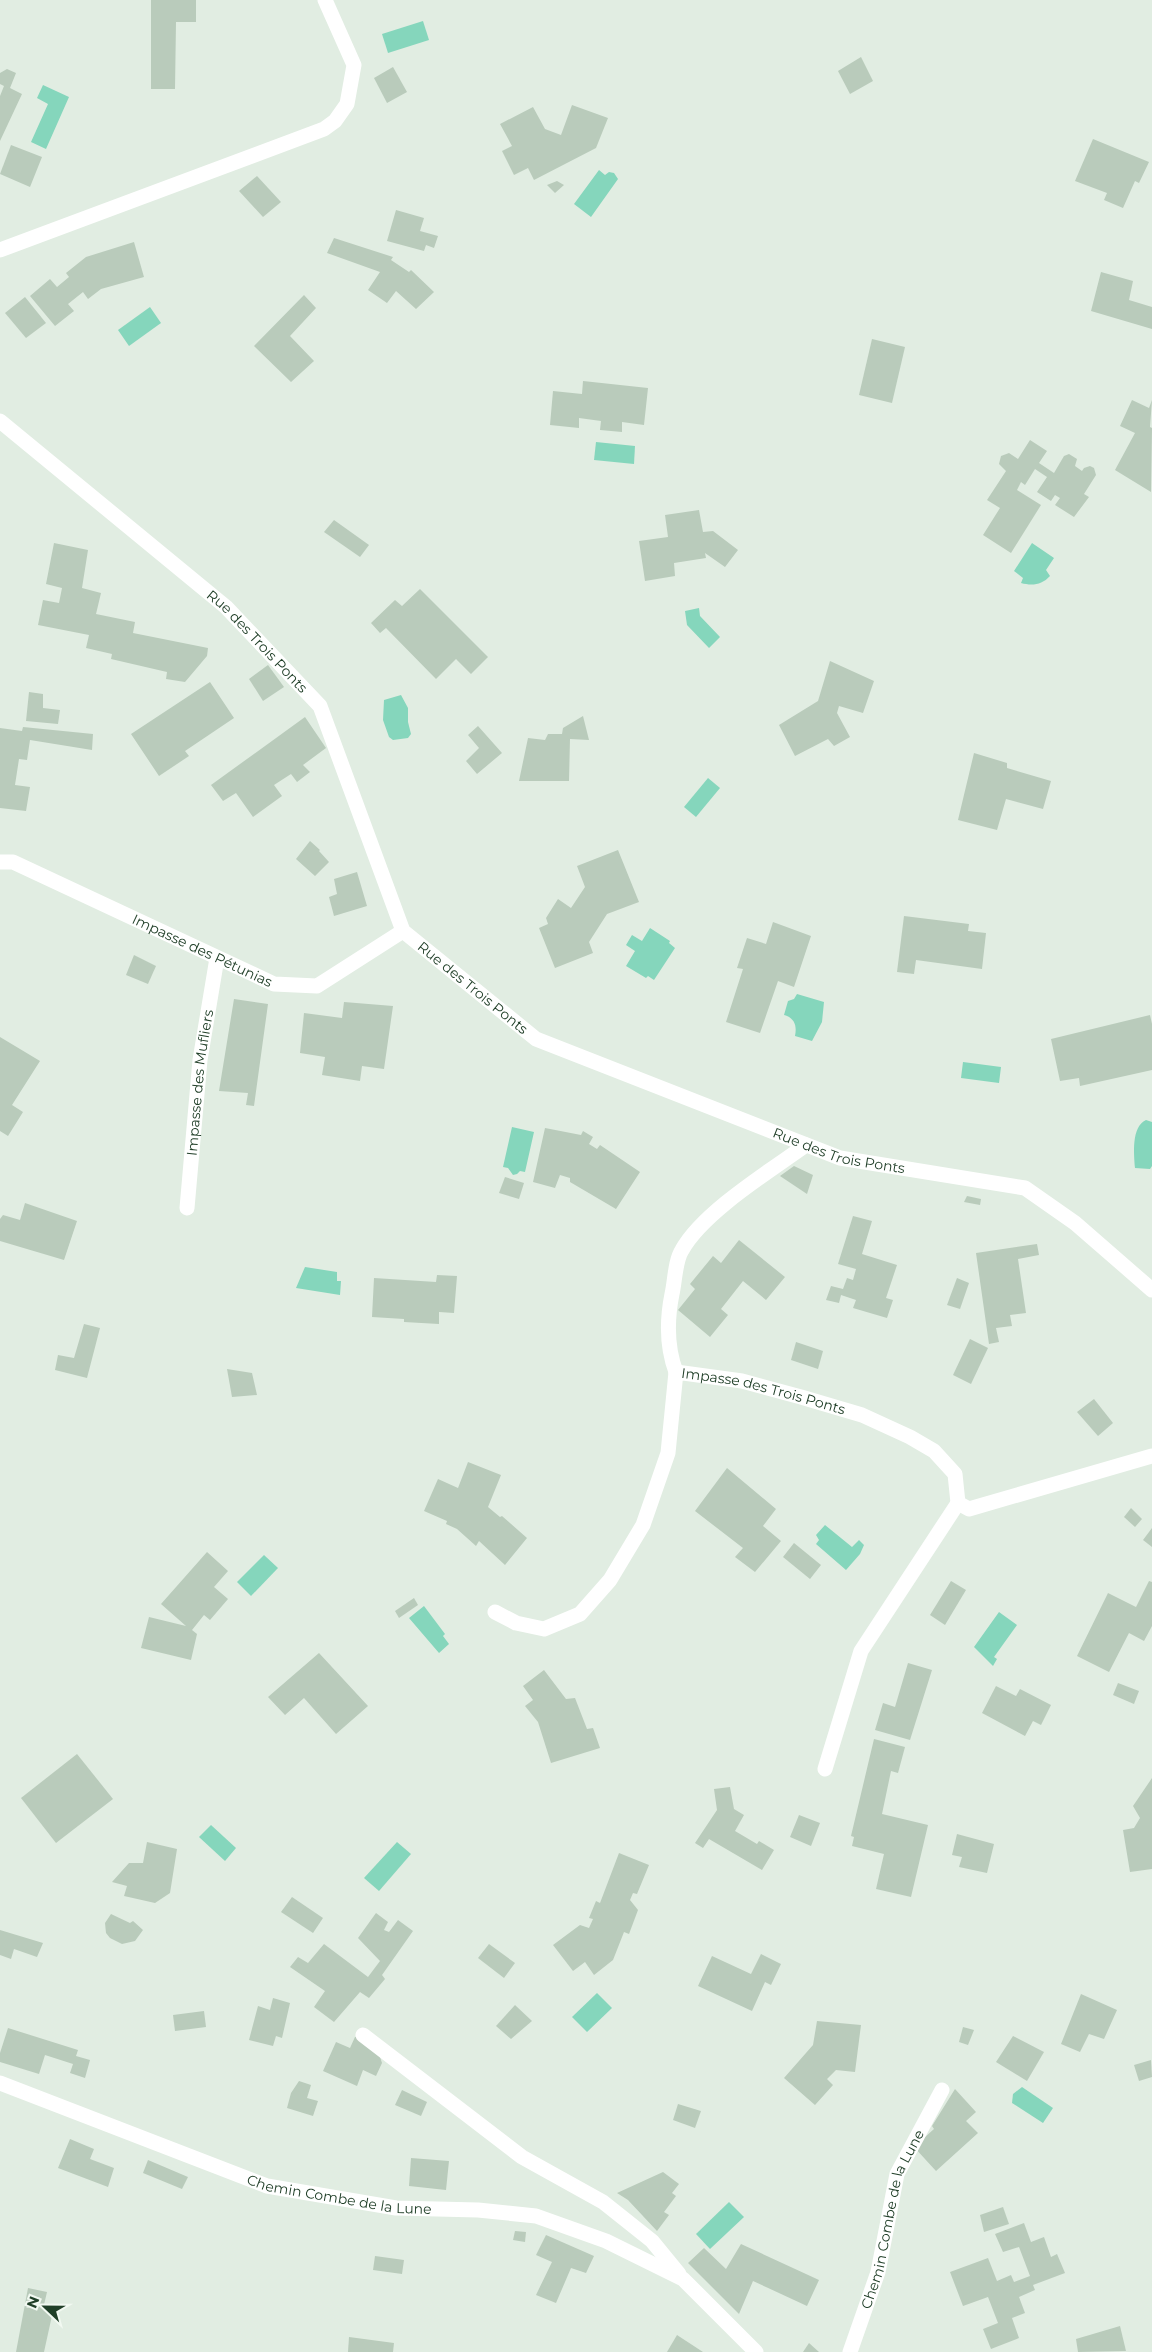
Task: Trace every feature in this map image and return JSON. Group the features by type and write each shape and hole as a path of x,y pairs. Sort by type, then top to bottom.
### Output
{"street":[{"path":"0,250 324,129 335,121 347,104 354,65 325,0"},
{"name":"Rue des Trois Ponts","path":"0,421 226,607 320,706 403,931 536,1040 840,1158 1025,1188 1075,1223 1152,1290"},
{"name":"Impasse des Pétunias","path":"0,862 13,862 274,984 317,986 403,931"},
{"name":"Impasse des Mufliers","path":"187,1208 200,1060 217,958"},
{"path":"676,1372 669,1354 670,1306 681,1252 694,1232 741,1191 806,1145"},
{"name":"Impasse des Trois Ponts","path":"495,1612 516,1623 544,1629 580,1614 610,1580 643,1525 668,1453 676,1372 742,1380 862,1415 910,1437 934,1451 955,1474 958,1503"},
{"path":"825,1768 860,1651 958,1503 969,1509 1152,1456"},
{"name":"Chemin Combe de la Lune","path":"363,2035 522,2157 603,2202 652,2241 683,2278 756,2352"},
{"name":"Chemin Combe de la Lune","path":"0,2082 267,2186 396,2208 478,2210 536,2216 606,2241 683,2278"},
{"name":"Chemin Combe de la Lune","path":"850,2352 878,2272 897,2174 942,2090"}],"shaded area":[{"path":"423,21 429,40 388,53 382,34"},
{"path":"43,85 69,97 46,149 31,142 48,104 37,98"},
{"path":"599,170 605,175 609,172 614,173 618,179 591,217 574,204"},
{"path":"150,307 161,323 129,346 118,330"},
{"path":"596,442 635,446 634,464 594,460"},
{"path":"1032,543 1054,558 1046,570 1050,576 1037,584 1021,583 1023,578 1014,571"},
{"path":"699,608 700,616 720,637 709,648 687,625 685,611"},
{"path":"401,695 408,708 408,722 411,734 408,738 393,740 389,737 383,720 384,700"},
{"path":"708,778 720,788 696,817 684,807"},
{"path":"650,928 670,941 669,943 675,948 654,980 648,976 646,978 626,966 635,951 626,945 632,935 642,941"},
{"path":"797,994 824,1002 822,1022 812,1041 795,1036 796,1029 794,1023 791,1018 784,1015 788,1001 794,999"},
{"path":"963,1062 1001,1067 999,1083 961,1078"},
{"path":"1146,1120 1152,1122 1152,1166 1150,1169 1135,1168 1134,1141 1138,1128"},
{"path":"512,1127 534,1132 525,1172 520,1171 513,1175 508,1168 503,1167"},
{"path":"305,1267 337,1272 337,1281 341,1281 340,1295 296,1288"},
{"path":"825,1525 852,1547 859,1540 864,1545 860,1554 846,1570 816,1544 819,1540 816,1535"},
{"path":"264,1555 278,1568 251,1596 237,1582"},
{"path":"424,1606 445,1634 443,1636 449,1644 439,1653 409,1618"},
{"path":"999,1612 1017,1625 994,1657 997,1659 993,1666 974,1647"},
{"path":"211,1825 236,1848 225,1861 199,1837"},
{"path":"397,1842 411,1854 379,1891 364,1878"},
{"path":"597,1993 612,2008 587,2032 572,2017"},
{"path":"1022,2087 1053,2108 1043,2123 1012,2103 1013,2094"},
{"path":"729,2202 744,2217 710,2249 696,2234"}],"building":[{"path":"151,0 196,0 196,22 176,22 175,89 151,89"},
{"path":"861,57 873,81 850,94 838,71"},
{"path":"393,67 407,92 387,103 374,78"},
{"path":"7,69 16,73 10,88 22,94 0,141 0,96 4,86 0,84 0,73"},
{"path":"572,105 608,118 596,148 534,180 528,168 514,175 502,151 512,146 500,124 533,107 545,129 561,135"},
{"path":"1093,139 1149,162 1139,183 1135,181 1123,208 1104,200 1107,193 1075,181"},
{"path":"11,145 42,157 30,187 0,174"},
{"path":"257,176 281,202 263,217 239,191"},
{"path":"557,181 564,185 555,193 547,185"},
{"path":"396,210 424,218 420,231 438,236 434,248 426,245 424,251 387,241"},
{"path":"334,238 393,257 391,260 409,272 411,270 434,292 416,309 396,291 387,303 368,290 380,272 327,253"},
{"path":"134,242 144,277 101,289 88,299 83,292 68,304 74,311 55,326 30,296 50,279 57,287 69,277 66,273 86,257"},
{"path":"1101,272 1133,281 1129,300 1152,307 1152,329 1091,311"},
{"path":"304,295 316,308 290,336 314,361 291,382 254,346"},
{"path":"25,297 46,323 26,338 5,313"},
{"path":"872,339 905,347 892,403 859,395"},
{"path":"583,381 648,388 644,425 622,422 622,432 600,430 601,421 579,418 579,428 550,425 553,391 582,394"},
{"path":"1132,400 1149,408 1152,400 1150,427 1152,428 1151,492 1115,470 1135,433 1120,426"},
{"path":"1030,440 1047,451 1039,463 1054,473 1064,456 1069,454 1077,459 1075,466 1082,471 1090,466 1094,468 1096,475 1084,494 1089,497 1074,517 1055,505 1060,498 1055,495 1051,501 1037,492 1047,477 1035,469 1025,485 1021,482 1017,490 1041,505 1011,553 983,535 1000,508 987,500 1006,471 999,464 1001,456 1009,453 1018,459"},
{"path":"699,510 703,532 713,531 738,550 725,567 705,553 706,558 674,563 675,576 645,581 639,541 668,537 665,515"},
{"path":"334,520 369,545 360,557 324,532"},
{"path":"54,543 88,550 82,588 101,593 96,614 135,622 133,633 208,648 207,656 185,682 166,679 167,672 111,659 112,654 86,648 89,635 38,625 43,600 59,603 62,588 46,584"},
{"path":"420,589 488,657 471,674 456,659 436,679 386,628 380,633 371,623 395,600 402,606"},
{"path":"830,661 874,681 863,713 839,706 837,713 850,737 834,746 828,739 795,756 779,725 818,701"},
{"path":"268,665 284,687 263,701 249,679"},
{"path":"210,682 234,718 185,751 189,756 159,776 131,734"},
{"path":"29,692 43,694 43,708 60,710 58,724 26,721"},
{"path":"583,716 589,740 570,739 569,781 519,781 528,738 545,740 548,734 562,734 563,728"},
{"path":"305,717 326,748 303,765 310,772 297,782 291,774 274,785 282,796 253,817 236,793 223,801 211,785"},
{"path":"478,726 502,753 477,774 466,761 479,748 468,735"},
{"path":"23,727 93,734 92,750 30,740 27,760 19,759 15,785 30,787 26,811 0,808 0,728 22,731"},
{"path":"974,753 1007,763 1007,768 1051,781 1043,809 1006,799 997,830 958,820"},
{"path":"310,841 329,862 315,876 296,859"},
{"path":"618,850 639,902 607,914 589,942 593,953 555,968 539,928 548,924 546,918 558,899 571,908 585,887 577,866"},
{"path":"357,872 367,906 334,916 329,897 337,894 334,879"},
{"path":"904,916 969,924 968,931 986,933 982,969 916,960 914,974 897,972"},
{"path":"773,922 811,936 794,987 778,981 760,1033 726,1022 743,969 737,968 747,938 766,944"},
{"path":"134,955 156,966 148,984 126,975"},
{"path":"234,999 268,1004 254,1106 246,1105 248,1093 219,1091"},
{"path":"344,1002 393,1006 384,1069 362,1066 360,1081 322,1075 325,1057 300,1053 304,1013 342,1018"},
{"path":"1150,1015 1152,1024 1152,1070 1080,1086 1079,1078 1060,1081 1051,1039"},
{"path":"0,1037 40,1061 12,1105 23,1112 8,1136 0,1131"},
{"path":"545,1128 581,1135 583,1131 593,1137 589,1144 597,1149 600,1145 640,1172 616,1209 570,1182 570,1178 560,1175 555,1188 533,1182"},
{"path":"794,1166 813,1175 807,1194 780,1176"},
{"path":"505,1177 524,1183 519,1199 499,1193"},
{"path":"967,1196 981,1199 980,1205 964,1202"},
{"path":"25,1203 77,1221 64,1260 0,1241 0,1219 3,1215 20,1220"},
{"path":"853,1216 872,1221 862,1254 897,1265 886,1298 893,1300 887,1318 853,1308 856,1300 841,1295 839,1303 826,1300 831,1286 843,1289 847,1278 853,1280 856,1269 838,1264"},
{"path":"739,1240 785,1277 766,1300 743,1281 721,1309 728,1315 710,1337 678,1310 695,1289 690,1284 713,1256 721,1263"},
{"path":"1037,1244 1039,1255 1018,1259 1026,1313 1010,1315 1012,1326 996,1328 999,1342 989,1344 976,1253"},
{"path":"437,1275 457,1276 454,1313 439,1312 439,1324 404,1322 404,1319 372,1317 374,1278 436,1282"},
{"path":"957,1278 969,1283 960,1309 947,1305"},
{"path":"84,1324 100,1328 87,1378 55,1370 58,1355 74,1358"},
{"path":"970,1339 988,1348 971,1384 953,1375"},
{"path":"796,1342 823,1351 818,1369 791,1360"},
{"path":"227,1369 252,1373 257,1395 232,1397"},
{"path":"1094,1399 1113,1423 1098,1436 1077,1412"},
{"path":"468,1462 501,1475 488,1507 500,1517 502,1516 527,1538 505,1565 479,1541 476,1546 457,1529 446,1524 447,1521 424,1511 438,1479 458,1488"},
{"path":"727,1468 776,1509 763,1526 781,1541 755,1572 735,1557 743,1548 695,1511"},
{"path":"1131,1508 1142,1519 1135,1527 1124,1517"},
{"path":"1152,1528 1152,1547 1143,1540"},
{"path":"794,1543 821,1565 810,1579 783,1557"},
{"path":"207,1552 228,1571 214,1587 228,1599 210,1620 204,1615 192,1630 197,1634 191,1660 141,1648 149,1617 186,1626 161,1604"},
{"path":"951,1581 966,1590 945,1625 930,1615"},
{"path":"1149,1581 1152,1582 1152,1626 1144,1641 1129,1633 1109,1672 1077,1656 1108,1593 1136,1607"},
{"path":"414,1598 418,1605 399,1618 395,1611"},
{"path":"319,1653 368,1706 336,1734 304,1698 285,1715 268,1697"},
{"path":"908,1663 932,1670 910,1740 875,1730 883,1703 895,1707"},
{"path":"544,1670 566,1699 575,1698 587,1729 593,1728 600,1748 551,1763 538,1722 525,1706 533,1700 523,1686"},
{"path":"1118,1683 1139,1691 1134,1704 1113,1695"},
{"path":"996,1686 1016,1696 1020,1689 1051,1705 1041,1725 1033,1721 1025,1736 982,1713"},
{"path":"874,1739 905,1747 898,1773 891,1771 882,1814 928,1825 911,1897 876,1889 884,1854 852,1846 854,1837 851,1836"},
{"path":"77,1754 113,1799 56,1843 21,1798"},
{"path":"1152,1778 1152,1869 1130,1872 1123,1830 1134,1828 1140,1818 1133,1806"},
{"path":"730,1787 734,1809 744,1815 735,1831 757,1844 759,1841 774,1850 762,1870 709,1839 703,1848 695,1843 717,1810 714,1789"},
{"path":"799,1815 820,1823 811,1846 790,1837"},
{"path":"957,1834 994,1844 987,1873 959,1867 962,1857 952,1855"},
{"path":"147,1842 177,1849 170,1893 155,1903 124,1896 127,1886 112,1882 129,1863 143,1863"},
{"path":"619,1853 649,1865 637,1894 633,1893 630,1900 638,1910 629,1934 624,1932 613,1960 594,1975 585,1962 573,1971 553,1945 580,1925 589,1928 593,1919 589,1918 596,1901 600,1903"},
{"path":"292,1897 323,1918 313,1933 281,1912"},
{"path":"376,1913 388,1922 384,1930 389,1932 398,1920 413,1931 382,1975 385,1979 369,1998 360,1992 334,2022 314,2007 325,1991 290,1967 298,1957 308,1963 324,1944 368,1977 380,1961 358,1938"},
{"path":"111,1914 130,1923 133,1921 143,1930 135,1941 122,1944 110,1938 106,1933 105,1923"},
{"path":"0,1930 43,1943 37,1957 14,1949 11,1959 0,1955"},
{"path":"489,1944 515,1963 504,1978 478,1958"},
{"path":"761,1954 781,1964 771,1985 765,1982 752,2011 698,1986 712,1956 751,1974"},
{"path":"1081,1994 1117,2010 1104,2039 1089,2034 1080,2052 1061,2044"},
{"path":"273,1998 290,2003 282,2038 276,2036 273,2046 249,2040 258,2006 270,2010"},
{"path":"515,2005 532,2021 511,2039 496,2026"},
{"path":"204,2011 206,2027 175,2031 173,2015"},
{"path":"817,2021 861,2025 855,2072 836,2070 827,2079 833,2085 815,2105 784,2078 813,2045"},
{"path":"963,2027 974,2030 968,2045 959,2042"},
{"path":"8,2028 78,2050 76,2056 90,2060 85,2078 70,2073 73,2064 45,2055 39,2074 0,2062 0,2053"},
{"path":"1013,2036 1044,2052 1027,2081 996,2062"},
{"path":"355,2037 360,2038 378,2051 382,2063 376,2076 363,2070 357,2086 323,2071 336,2042 350,2048"},
{"path":"1151,2060 1152,2077 1139,2081 1134,2065"},
{"path":"299,2081 311,2085 307,2098 318,2101 313,2116 287,2108 291,2093"},
{"path":"955,2089 976,2112 966,2121 978,2133 936,2171 914,2147 934,2129 932,2126"},
{"path":"402,2090 427,2102 421,2116 395,2105"},
{"path":"678,2104 701,2111 695,2128 673,2120"},
{"path":"70,2139 94,2149 90,2159 114,2168 108,2187 58,2168"},
{"path":"411,2158 449,2161 446,2190 409,2186"},
{"path":"148,2160 188,2177 182,2189 143,2173"},
{"path":"663,2172 679,2184 672,2193 676,2196 664,2212 669,2215 657,2231 628,2200 617,2193"},
{"path":"1003,2207 1009,2224 984,2232 980,2215"},
{"path":"1024,2223 1031,2242 1044,2237 1051,2257 1057,2254 1065,2273 1033,2285 1035,2290 1019,2297 1025,2313 1012,2318 1019,2338 991,2349 983,2329 998,2323 988,2297 963,2306 950,2272 988,2258 997,2281 1011,2275 1014,2282 1030,2276 1019,2247 1003,2252 995,2234"},
{"path":"515,2231 526,2232 525,2242 513,2240"},
{"path":"546,2235 594,2256 586,2273 571,2268 556,2303 536,2295 552,2262 536,2255"},
{"path":"741,2244 819,2280 807,2306 753,2281 739,2314 688,2263 704,2248 726,2269"},
{"path":"375,2256 404,2260 402,2274 373,2270"},
{"path":"28,2288 47,2292 43,2309 53,2311 44,2352 16,2352"},
{"path":"1120,2326 1126,2351 1078,2352 1076,2339"},
{"path":"677,2335 703,2352 667,2352"},
{"path":"349,2337 394,2343 393,2352 348,2352"},
{"path":"809,2343 819,2352 803,2352"}]}
